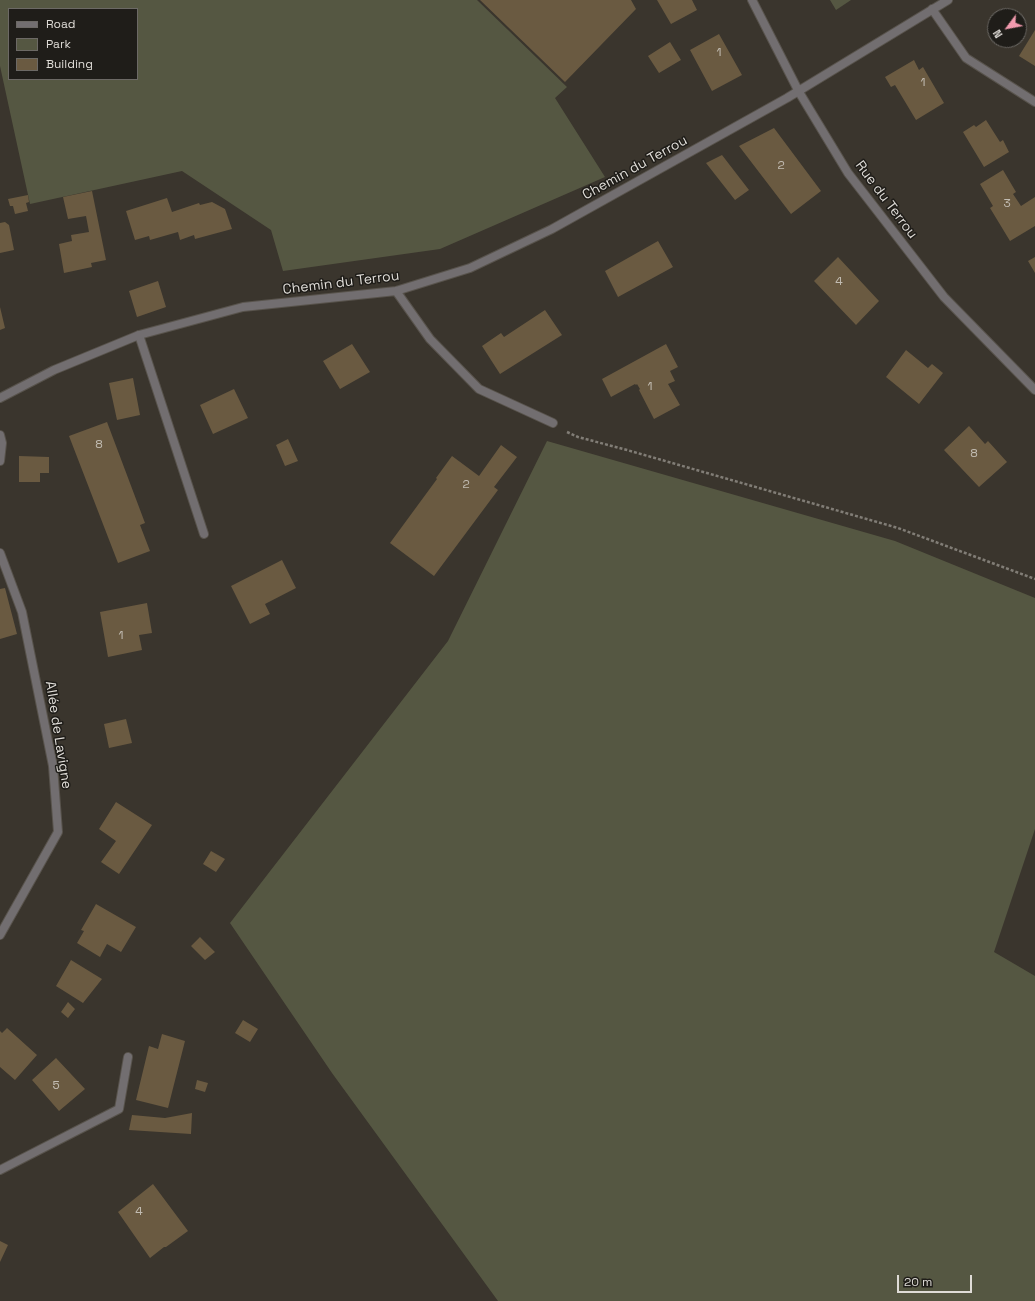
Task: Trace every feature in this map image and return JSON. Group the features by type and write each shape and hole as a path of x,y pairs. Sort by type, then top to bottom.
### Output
{"street":[{"name":"Rue du Terrou","path":"752,0 799,92 848,173 944,297 1035,390"},
{"name":"Chemin du Terrou","path":"0,398 54,370 139,335 243,307 396,291 470,268 552,229 799,92 948,0"},
{"path":"932,9 966,58 1035,102"},
{"path":"396,291 430,339 479,389 553,423"},
{"path":"139,335 204,534"},
{"path":"0,435 2,443 0,461"},
{"name":"Allée de Lavigne","path":"0,553 22,612 53,766 58,832 0,935"},
{"path":"0,1170 119,1109 128,1057"}],"path":[{"path":"553,423 564,431 578,438 627,450 898,528 1035,579"}],"green space":[{"path":"0,0 477,0 567,87 555,98 605,177 440,249 283,271 271,230 182,171 30,204 0,66"},
{"path":"830,0 851,0 836,10"},
{"path":"547,441 895,541 1035,598 1035,829 994,952 1035,976 1035,1301 498,1301 332,1073 230,923 448,641"}],"building":[{"path":"480,0 631,0 636,9 565,82"},
{"path":"657,0 692,0 697,10 671,24"},
{"path":"1035,30 1035,66 1019,56 1024,48 1027,48 1027,43"},
{"path":"719,34 742,75 712,91 690,50"},
{"path":"670,42 681,60 659,73 648,56"},
{"path":"914,60 919,70 923,67 944,103 916,120 895,85 891,87 885,77"},
{"path":"986,120 1000,142 1003,140 1009,152 984,167 963,132 974,125 976,127"},
{"path":"774,128 821,191 791,214 739,146"},
{"path":"722,155 749,190 735,200 706,163"},
{"path":"1003,170 1016,192 1013,194 1021,206 1035,197 1035,226 1010,241 990,208 993,206 980,184"},
{"path":"92,191 106,260 91,263 92,267 64,273 59,244 72,241 71,235 89,232 86,216 68,219 63,197"},
{"path":"28,195 29,202 26,203 28,211 15,214 13,206 10,206 8,199"},
{"path":"167,198 172,212 199,203 200,205 212,202 225,209 232,229 195,239 194,235 180,240 178,232 150,240 149,236 135,240 126,211"},
{"path":"5,222 9,225 14,250 0,253 0,223"},
{"path":"658,241 673,267 618,297 605,271"},
{"path":"838,257 879,301 856,325 814,281"},
{"path":"1035,257 1035,273 1028,261"},
{"path":"158,281 166,307 137,317 129,291"},
{"path":"0,307 5,328 0,330"},
{"path":"545,310 562,335 500,374 482,346 501,333 504,337"},
{"path":"352,344 370,372 340,389 323,361"},
{"path":"666,344 678,367 670,371 675,381 668,384 680,405 654,419 637,384 611,397 602,379"},
{"path":"906,350 928,368 932,364 943,373 919,404 886,377"},
{"path":"133,378 140,415 117,420 109,383"},
{"path":"234,389 248,418 213,434 200,405"},
{"path":"107,422 145,523 140,525 150,551 118,563 69,436"},
{"path":"969,426 985,444 988,441 1007,462 979,487 944,450"},
{"path":"288,439 298,461 285,466 276,445"},
{"path":"501,445 517,457 494,487 498,490 434,576 390,543 452,456 479,476"},
{"path":"19,456 49,457 49,473 40,473 40,482 19,482"},
{"path":"282,560 296,588 265,604 270,614 250,624 231,586"},
{"path":"5,588 17,634 0,639 0,589"},
{"path":"147,603 152,633 139,635 142,650 108,657 100,612"},
{"path":"126,719 132,743 109,748 104,724"},
{"path":"116,802 152,825 119,874 101,862 116,841 99,829"},
{"path":"211,851 225,859 216,872 203,864"},
{"path":"96,904 136,927 121,952 107,944 100,957 77,943 84,931 81,930"},
{"path":"200,937 215,952 205,960 191,946"},
{"path":"71,960 102,979 83,1003 56,986"},
{"path":"68,1002 75,1009 68,1018 61,1012"},
{"path":"243,1020 258,1029 250,1042 235,1033"},
{"path":"7,1028 37,1055 15,1080 0,1067 0,1031 2,1033"},
{"path":"162,1034 185,1041 168,1108 136,1100 149,1046 158,1049"},
{"path":"56,1058 85,1089 59,1111 32,1080"},
{"path":"197,1080 208,1083 205,1092 195,1089"},
{"path":"192,1113 191,1134 129,1130 132,1115 165,1118"},
{"path":"153,1184 188,1231 150,1258 118,1212"},
{"path":"0,1241 8,1245 0,1262"}]}
